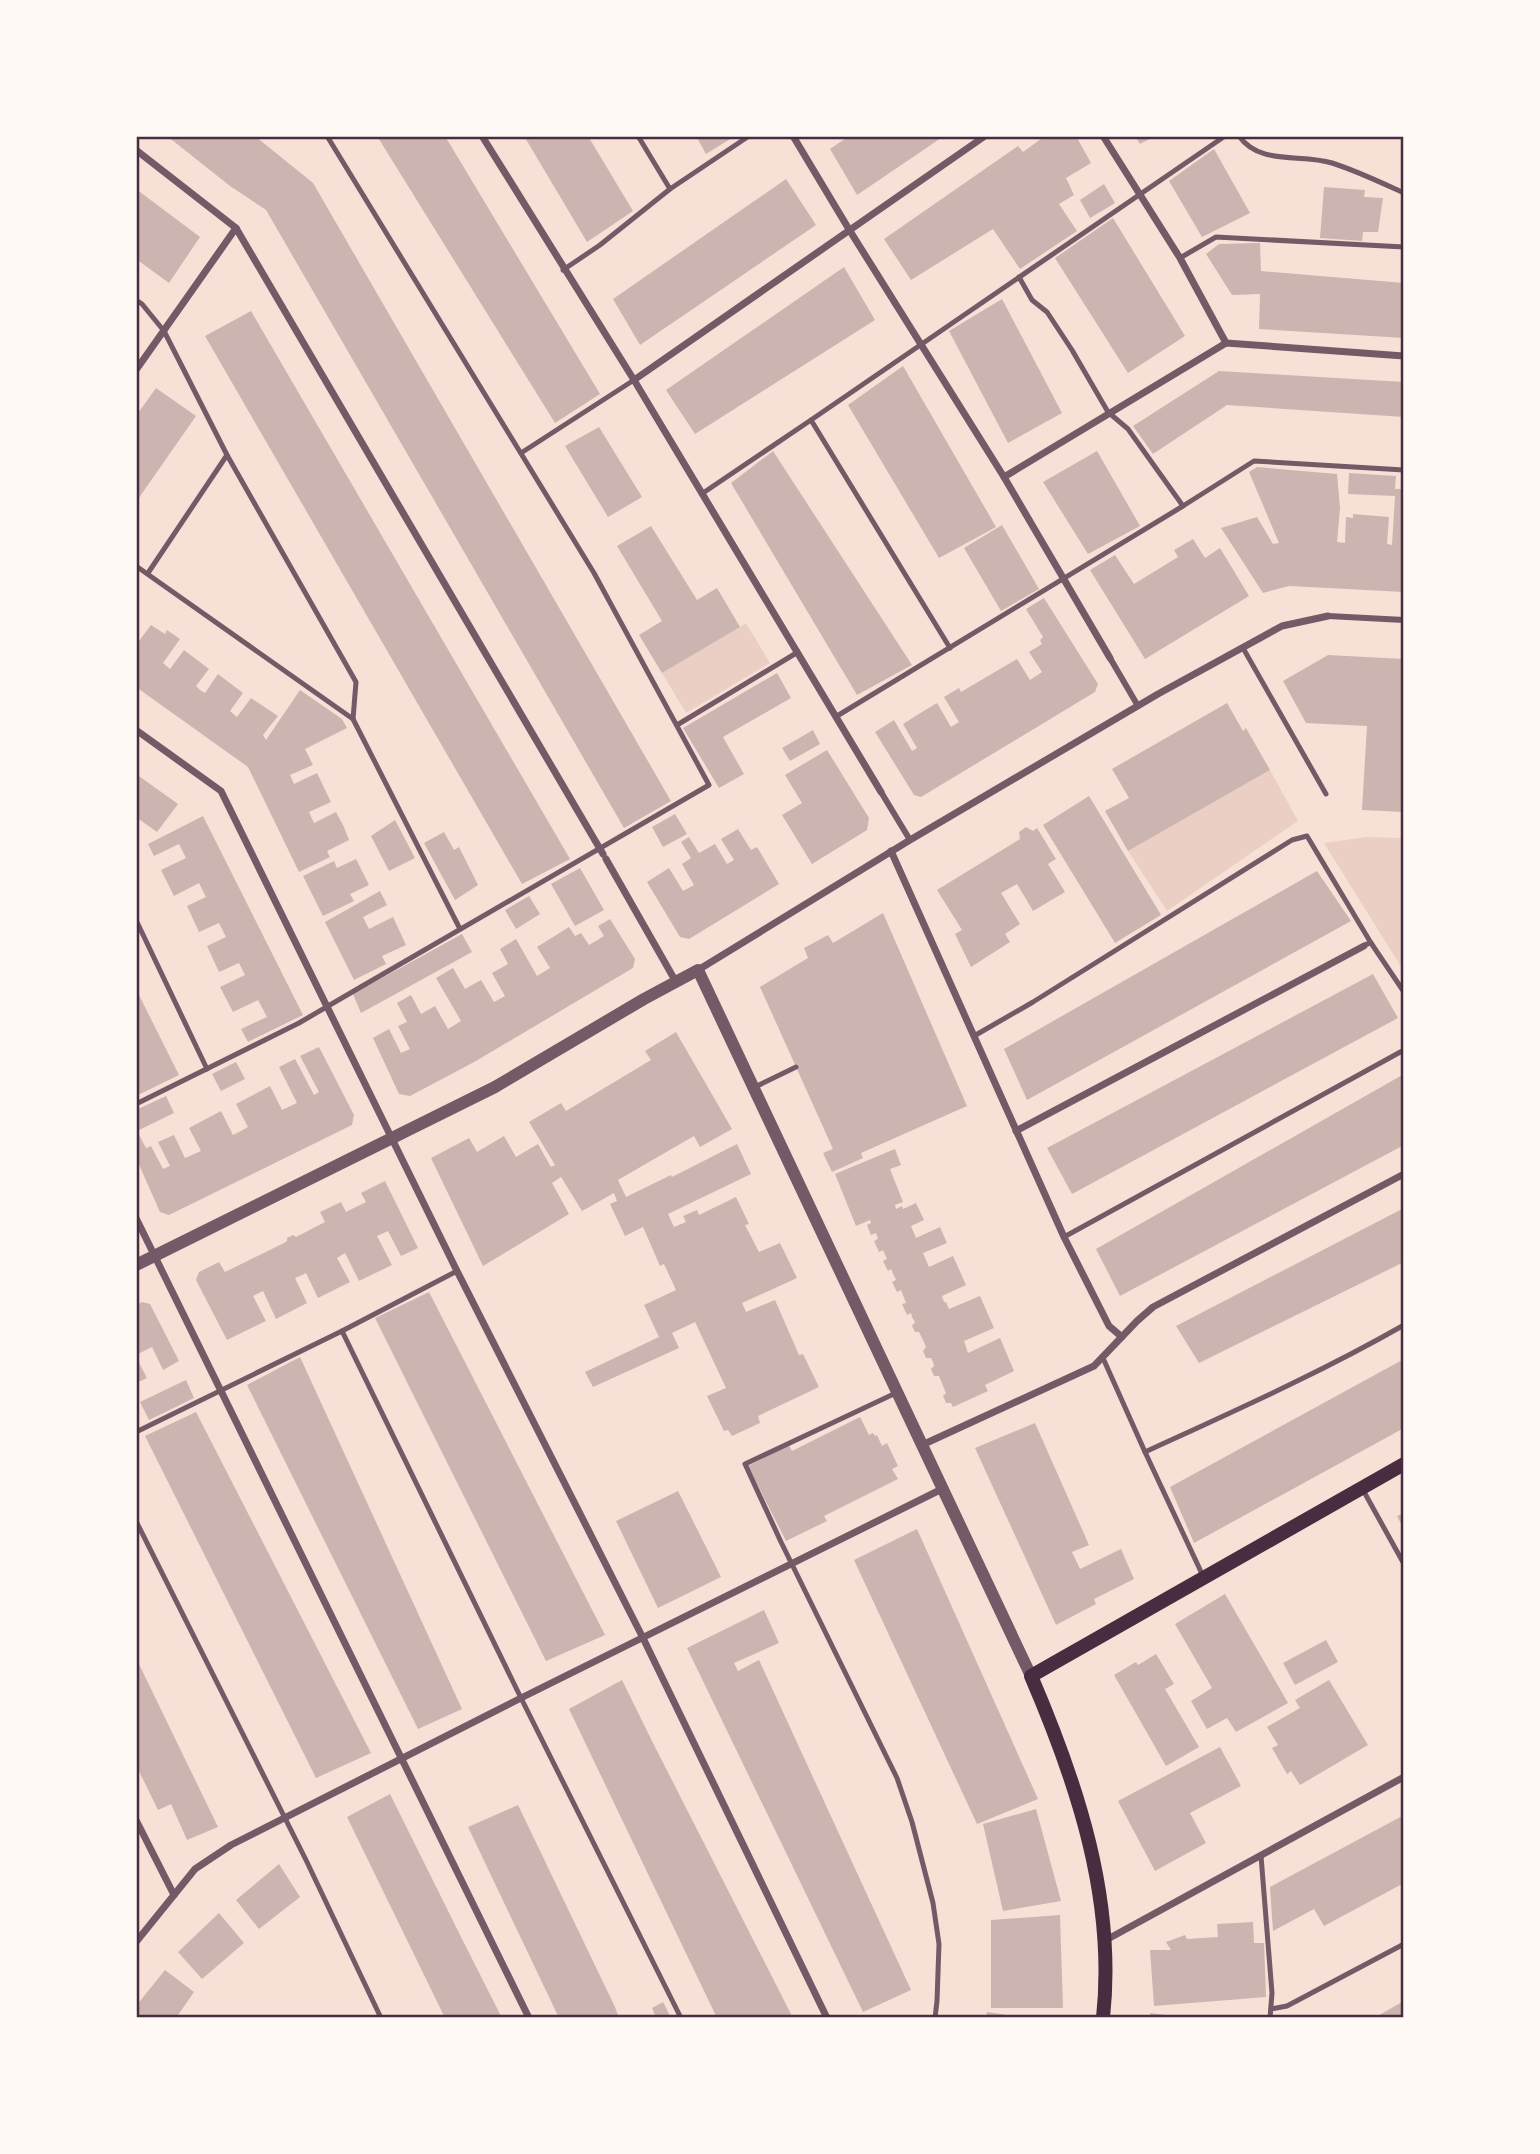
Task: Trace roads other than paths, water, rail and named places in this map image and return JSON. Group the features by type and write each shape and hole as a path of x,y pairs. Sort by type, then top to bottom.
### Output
{"main road":[{"path":"1103,2018 1106,1940 1090,1848 1073,1784 1031,1676 1404,1464"}],"street":[{"path":"481,136 703,493 910,840"},
{"path":"793,136 849,231 1004,477 1138,706"},
{"path":"634,380 985,136"},
{"path":"1103,136 1180,258 1226,343"},
{"path":"136,150 236,228 676,982"},
{"path":"136,370 236,228"},
{"path":"1004,477 1226,343 1404,356"},
{"path":"136,1265 495,1087 698,970 891,851 1138,706 1282,626 1328,615 1404,620"},
{"path":"136,730 221,791 457,1271 643,1638 827,2018"},
{"path":"891,851 1064,1237 1109,1326 1122,1337"},
{"path":"1016,1131 1367,944"},
{"path":"698,970 1031,1676"},
{"path":"922,1445 1094,1366 1153,1307 1404,1174"},
{"path":"136,1218 529,2018"},
{"path":"136,1942 195,1869 231,1844 942,1489"},
{"path":"1106,1940 1404,1777"},
{"path":"136,1820 174,1895"}],"lane":[{"path":"136,1104 328,1007 460,929 603,853 709,786 594,573 327,136"},
{"path":"638,136 670,189"},
{"path":"563,270 600,245 670,189 749,136"},
{"path":"703,493 1225,136"},
{"path":"1239,136 1246,146 1261,154 1328,161 1404,193"},
{"path":"1180,258 1216,237 1404,247"},
{"path":"1019,276 1032,300 1047,312 1073,350 1108,412 1128,429 1183,506"},
{"path":"136,300 164,331 227,455 356,681 353,719"},
{"path":"520,453 634,380"},
{"path":"810,420 950,648"},
{"path":"148,573 227,455"},
{"path":"837,716 1064,580 1254,461 1404,470"},
{"path":"136,566 353,719 460,929"},
{"path":"1243,648 1326,794"},
{"path":"677,725 798,652"},
{"path":"974,1036 1292,840 1307,836 1367,944 1404,992"},
{"path":"136,920 207,1069"},
{"path":"1064,1237 1404,1050"},
{"path":"755,1088 796,1067"},
{"path":"136,1432 457,1271"},
{"path":"1145,1452 1274,1392 1404,1325"},
{"path":"342,1331 681,2018"},
{"path":"1103,1358 1203,1577"},
{"path":"898,1392 745,1464 897,1777 933,1903 939,1944 934,2018"},
{"path":"1362,1487 1404,1564"},
{"path":"136,1521 285,1817 381,2018"},
{"path":"1261,1856 1272,1993 1270,2018"},
{"path":"1271,2009 1287,2006 1404,1944"}]}
